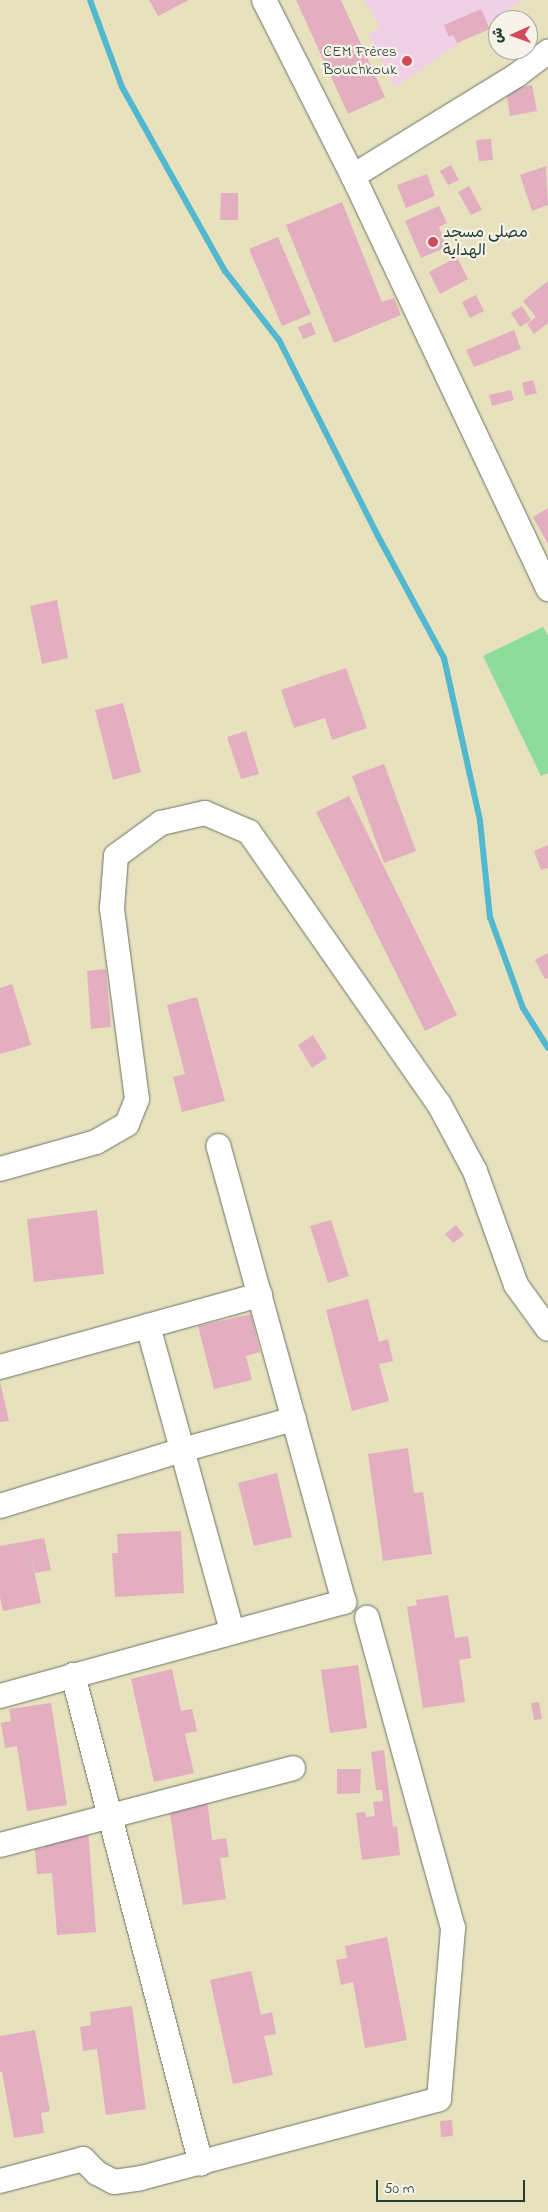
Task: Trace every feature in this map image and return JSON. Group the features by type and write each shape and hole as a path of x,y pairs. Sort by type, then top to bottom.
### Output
{"street":[{"path":"264,0 353,176 548,589"},
{"path":"353,176 517,75 548,52"},
{"path":"0,1169 96,1142 127,1124 137,1099 112,908 116,856 161,823 205,813 249,832 439,1104 475,1172 516,1285 548,1329"},
{"path":"0,1696 73,1674 344,1602 218,1146"},
{"path":"0,1367 260,1295"},
{"path":"148,1326 232,1632"},
{"path":"0,1506 182,1450 294,1419"},
{"path":"0,2181 84,2159 97,2173 114,2182 201,2164 439,2099 453,1928 367,1618"},
{"path":"73,1674 201,2164"},
{"path":"0,1845 293,1768"}],"shaded area":[{"name":"CEM Frères Bouchkouk","path":"364,0 522,0 507,10 488,10 488,23 395,87 368,35 380,27"}],"green space":[{"path":"543,627 548,636 548,773 541,776 483,656"}],"building":[{"path":"149,0 189,0 158,16"},
{"path":"296,0 341,0 385,97 348,114"},
{"path":"481,9 488,25 488,30 457,43 453,35 449,37 444,25"},
{"path":"532,85 537,111 510,116 506,90"},
{"path":"491,139 493,160 479,161 476,140"},
{"path":"451,165 459,180 448,185 440,171"},
{"path":"546,166 548,205 532,211 520,175"},
{"path":"427,174 435,196 406,208 397,185"},
{"path":"469,186 482,210 471,215 458,192"},
{"path":"221,193 238,193 238,220 220,220"},
{"path":"342,202 382,302 394,298 401,315 334,343 286,225"},
{"path":"439,206 447,223 439,227 447,247 421,258 405,221"},
{"path":"278,237 311,314 282,326 249,249"},
{"path":"457,257 468,279 440,294 429,272"},
{"path":"548,281 548,323 534,334 527,324 536,317 523,301"},
{"path":"476,295 484,311 470,318 462,302"},
{"path":"522,306 531,320 520,327 511,313"},
{"path":"311,322 316,334 303,339 298,327"},
{"path":"514,330 521,349 474,367 466,350"},
{"path":"533,380 537,393 525,396 522,383"},
{"path":"511,390 514,400 492,406 489,395"},
{"path":"548,508 548,544 533,517"},
{"path":"57,600 68,658 42,664 30,606"},
{"path":"346,668 367,728 332,740 325,718 294,728 281,690"},
{"path":"123,703 141,772 113,780 95,710"},
{"path":"246,731 259,774 241,779 227,737"},
{"path":"384,764 416,851 384,863 352,776"},
{"path":"349,796 457,1015 425,1031 316,812"},
{"path":"548,845 548,868 541,870 534,851"},
{"path":"548,953 548,978 545,979 535,960"},
{"path":"106,969 111,1027 91,1029 87,971"},
{"path":"12,984 31,1045 0,1054 0,988"},
{"path":"197,997 225,1101 182,1112 173,1077 185,1074 167,1005"},
{"path":"313,1035 327,1058 312,1068 298,1045"},
{"path":"97,1210 104,1274 34,1282 27,1219"},
{"path":"331,1220 349,1276 328,1283 310,1226"},
{"path":"456,1225 464,1235 453,1243 445,1234"},
{"path":"368,1299 379,1342 388,1339 393,1361 379,1364 389,1401 352,1411 326,1310"},
{"path":"251,1314 260,1352 246,1356 252,1380 214,1389 198,1326"},
{"path":"0,1381 9,1421 0,1422"},
{"path":"408,1448 414,1493 423,1492 432,1554 383,1561 368,1454"},
{"path":"277,1473 292,1537 254,1546 238,1483"},
{"path":"181,1531 184,1593 115,1597 112,1553 118,1553 117,1534"},
{"path":"44,1538 51,1570 35,1573 31,1557 41,1603 3,1611 0,1597 0,1546"},
{"path":"448,1595 455,1638 468,1636 471,1658 459,1660 465,1702 423,1708 407,1607 417,1605 416,1600"},
{"path":"358,1665 367,1728 330,1733 321,1670"},
{"path":"172,1669 181,1711 192,1709 197,1731 185,1734 194,1773 154,1782 131,1679"},
{"path":"539,1702 542,1719 534,1720 531,1703"},
{"path":"51,1703 67,1805 27,1811 17,1746 5,1748 1,1723 11,1721 9,1709"},
{"path":"384,1750 393,1827 397,1826 400,1855 362,1860 356,1813 365,1812 366,1817 375,1816 373,1802 383,1801 382,1790 376,1790 371,1752"},
{"path":"337,1769 361,1769 360,1793 337,1794"},
{"path":"207,1799 212,1840 226,1838 229,1857 220,1858 226,1899 183,1905 169,1805"},
{"path":"88,1830 96,1932 57,1935 52,1873 37,1874 35,1849 44,1848 43,1834"},
{"path":"387,1937 407,2040 365,2048 353,1982 341,1985 336,1960 347,1958 345,1946"},
{"path":"251,1971 261,2015 272,2012 276,2034 264,2036 273,2075 233,2084 210,1980"},
{"path":"132,2006 146,2109 106,2115 97,2049 83,2051 80,2027 91,2025 90,2012"},
{"path":"35,2030 50,2111 41,2113 44,2133 14,2138 2,2072 0,2072 0,2036"},
{"path":"452,2120 453,2136 441,2137 440,2121"}],"waterway":[{"path":"90,0 122,87 225,271 279,340 378,536 444,658 480,821 490,917 523,1008 548,1048"}],"place":[{"name":"CEM Frères Bouchkouk","path":"407,61"},
{"name":"مصلى مسجد الهداية","path":"433,242"}]}
